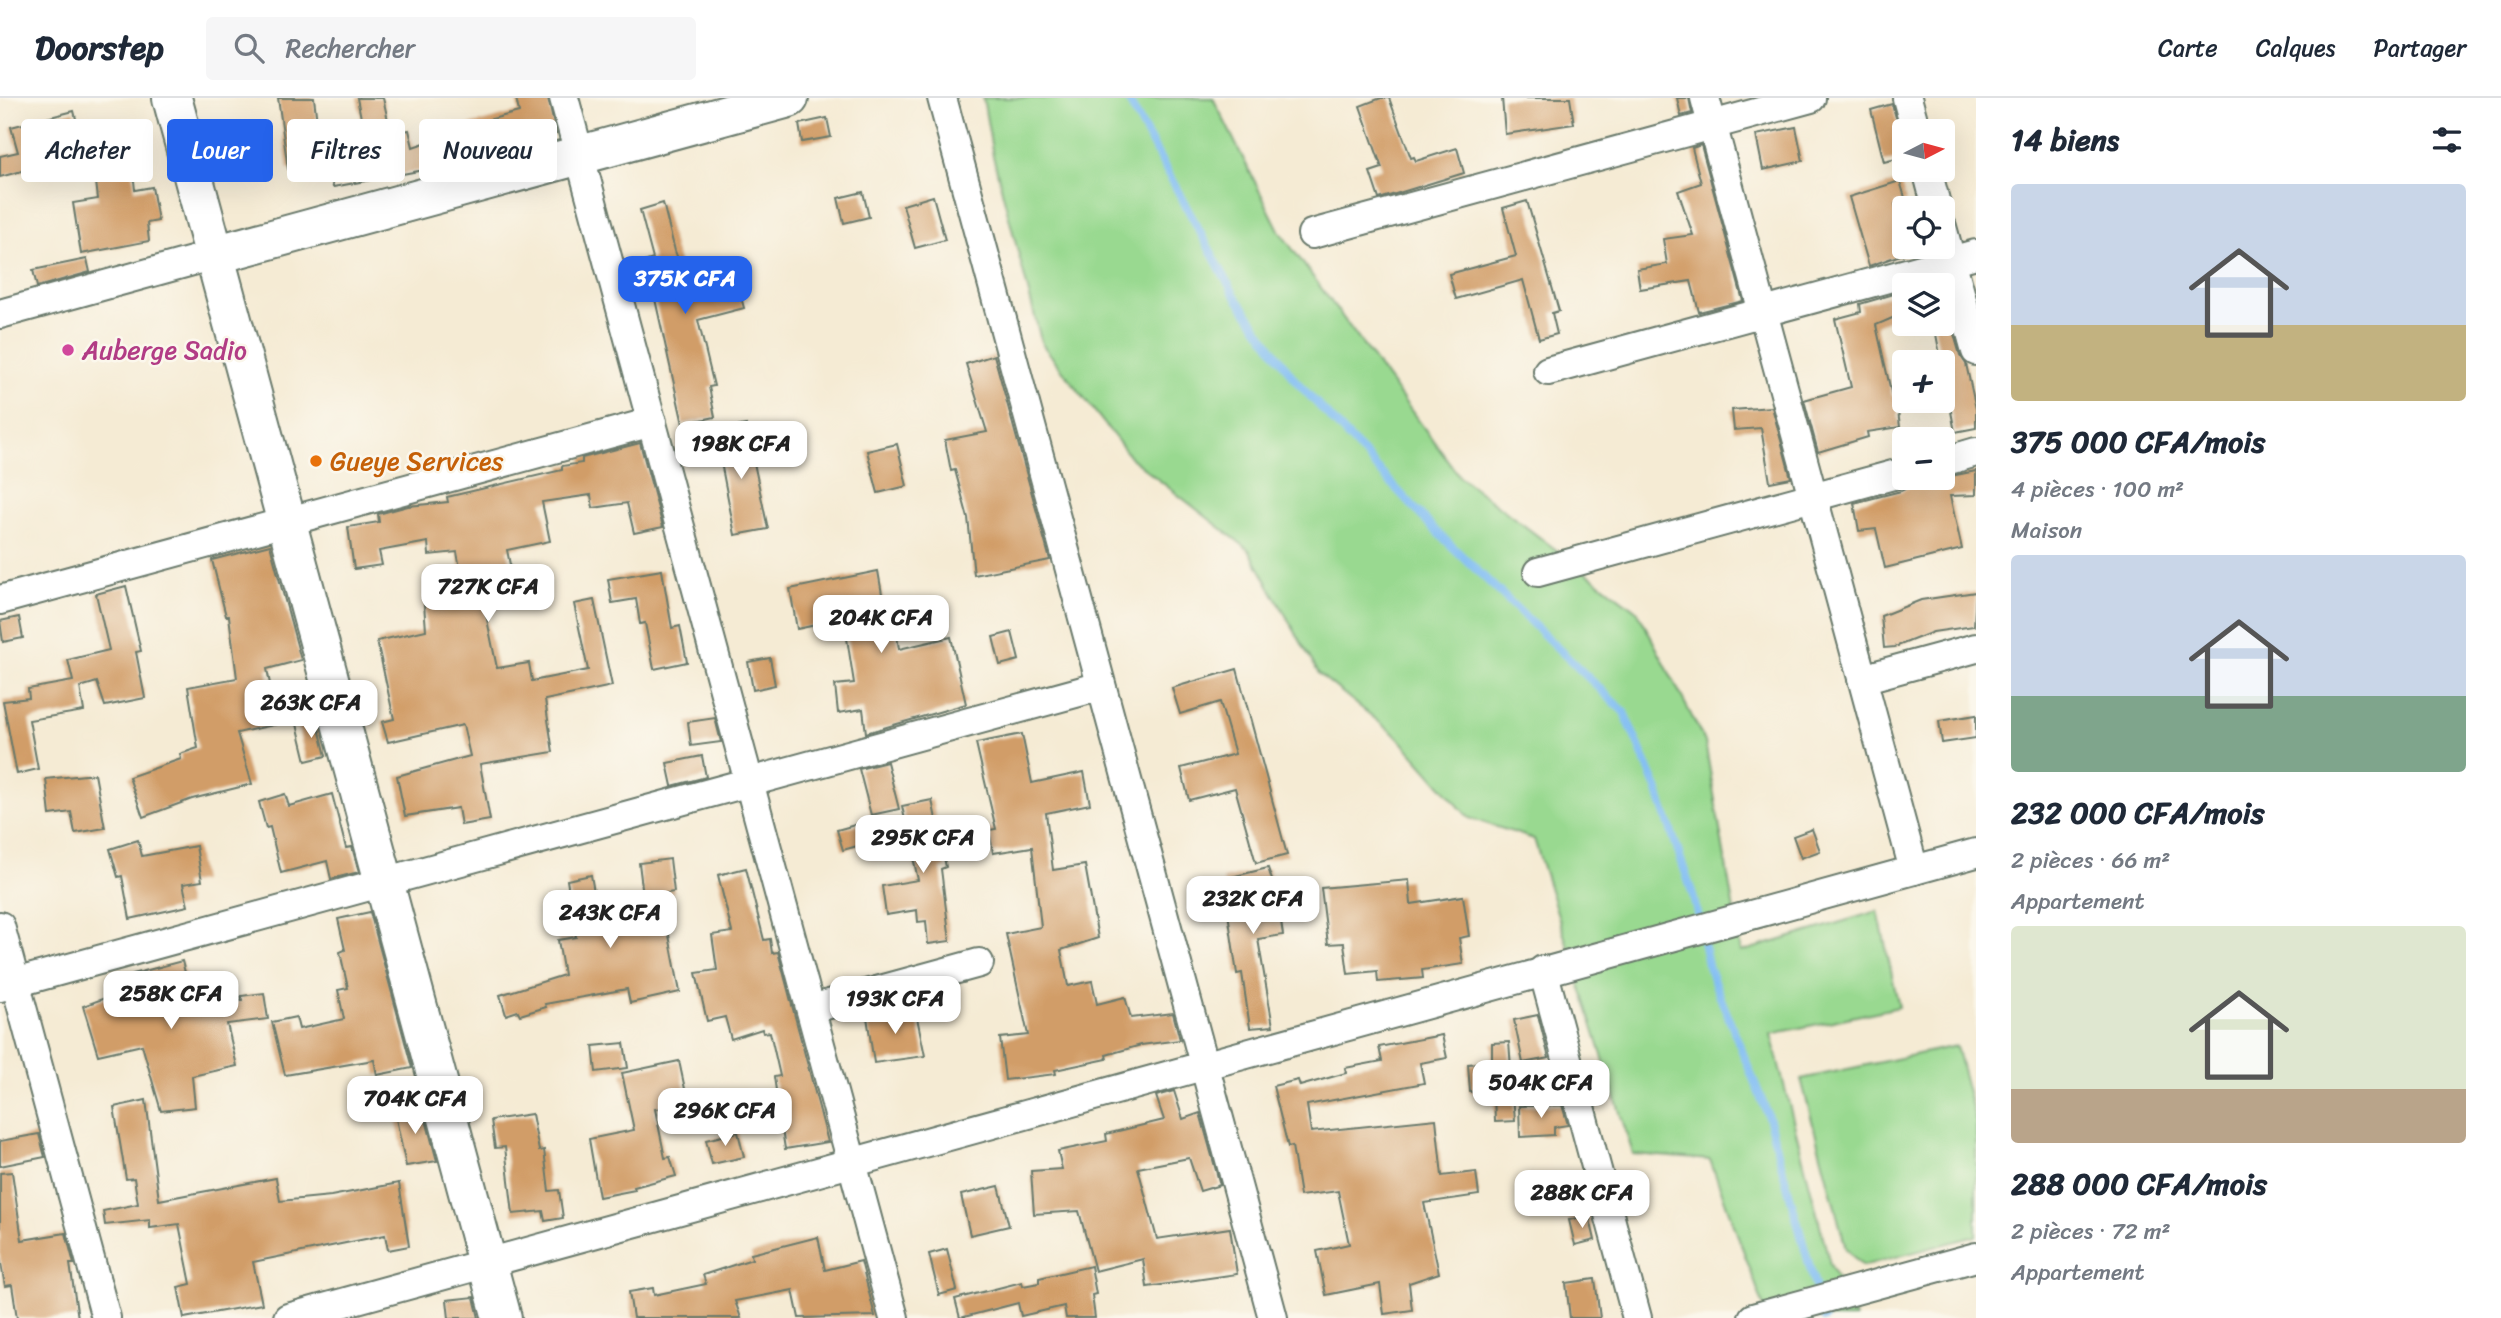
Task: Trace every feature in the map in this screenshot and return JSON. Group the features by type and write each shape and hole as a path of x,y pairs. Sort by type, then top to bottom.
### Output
{"street":[{"path":"172,98 502,1318"},
{"path":"565,98 894,1318"},
{"path":"0,314 789,98"},
{"path":"942,98 1273,1318"},
{"path":"1705,98 1914,870"},
{"path":"1312,234 1811,98"},
{"path":"1907,98 1913,119"},
{"path":"1548,371 1964,257 1976,351"},
{"path":"0,600 652,422"},
{"path":"1955,459 1976,453"},
{"path":"1538,572 1892,475"},
{"path":"1863,679 1976,648"},
{"path":"8,985 1101,686"},
{"path":"288,1318 1543,970 1976,853"},
{"path":"0,926 8,985 106,1318"},
{"path":"811,1009 979,963"},
{"path":"1543,970 1637,1318"},
{"path":"1753,1318 1976,1257"}],"green space":[{"path":"983,98 1213,98 1280,232 1460,477 1638,612 1705,742 1741,952 1878,911 1899,1007 1771,1034 1830,1264 1855,1318 1768,1318 1710,1160 1633,1154 1534,839 1469,818 1398,737 1319,674 1249,550 1132,459 1042,344 993,156"},
{"path":"1956,1046 1976,1123 1976,1236 1862,1266 1846,1249 1801,1079"}],"building":[{"path":"278,98 314,98 317,119 287,119 287,162"},
{"path":"357,98 383,98 388,119 361,119"},
{"path":"516,98 548,98 553,119 492,119 519,112"},
{"path":"1381,98 1389,98 1411,158 1414,157 1416,161 1457,148 1464,173 1379,199 1370,172 1382,168 1360,106"},
{"path":"1502,98 1570,98 1574,124 1505,134"},
{"path":"1677,98 1689,98 1692,113 1681,116"},
{"path":"1892,104 1896,119 1892,119 1892,160 1884,162 1871,110"},
{"path":"74,111 76,119 42,119"},
{"path":"827,118 831,137 802,142 799,124"},
{"path":"21,124 21,171 0,177 0,156 18,152 11,127"},
{"path":"1796,127 1803,161 1763,170 1756,135"},
{"path":"409,130 413,147 419,145 419,171 405,174 405,131"},
{"path":"1701,145 1743,301 1699,312 1691,281 1640,289 1637,269 1667,264 1663,239 1693,235 1678,191 1701,183 1692,148"},
{"path":"96,182 134,182 135,190 152,187 158,221 147,223 149,241 81,254 73,203 98,199"},
{"path":"332,182 360,182 333,187"},
{"path":"1900,182 1904,196 1892,196 1892,258 1869,266 1849,197"},
{"path":"863,192 869,217 844,223 838,198"},
{"path":"933,196 945,240 915,248 903,205"},
{"path":"1527,201 1559,311 1552,313 1557,334 1539,339 1523,280 1456,299 1449,274 1516,256 1503,208"},
{"path":"663,203 675,251 688,285 734,272 744,308 698,320 714,386 709,387 715,417 683,424 653,290 644,262 653,259 640,210"},
{"path":"87,259 90,272 37,287 33,270"},
{"path":"1892,295 1892,318 1876,325 1892,396 1892,413 1898,413 1900,427 1867,432 1868,437 1818,452 1804,400 1851,387 1835,319 1861,312 1860,304"},
{"path":"1936,336 1955,336 1960,355 1966,364 1976,409 1976,428 1955,432 1951,413 1955,413 1955,350 1939,350"},
{"path":"994,355 1050,560 974,575 968,518 955,470 951,471 945,440 987,432 966,364"},
{"path":"1772,407 1791,478 1770,482 1761,428 1734,430 1732,410"},
{"path":"746,425 768,529 735,535 715,431"},
{"path":"640,443 663,527 634,533 627,503 593,508 591,495 542,502 550,541 507,550 516,594 483,600 497,668 529,663 532,681 588,670 574,604 594,600 612,686 545,700 553,752 480,764 490,820 461,825 458,808 405,816 397,776 470,756 463,725 388,742 382,722 394,719 377,641 426,630 424,604 466,600 457,552 429,555 428,542 379,551 382,565 354,569 348,527 379,522 378,514 408,506 448,502 447,497 562,470 562,466 582,463 582,458"},
{"path":"897,444 907,486 878,493 867,451"},
{"path":"1976,471 1976,495 1950,496 1962,549 1885,568 1876,529 1859,531 1854,503 1903,490 1955,490 1955,475"},
{"path":"270,545 301,660 267,669 278,724 237,733 252,784 192,799 143,817 129,777 181,759 180,754 198,748 188,687 237,678 229,616 226,616 212,560"},
{"path":"662,570 672,628 680,626 687,662 654,669 645,623 640,624 636,599 612,603 608,579"},
{"path":"878,571 886,617 894,616 899,649 951,637 966,704 866,733 863,709 838,713 835,685 854,683 844,619 797,629 790,589"},
{"path":"126,586 141,651 136,652 145,698 105,706 97,682 80,687 84,711 29,720 38,769 17,774 3,701 29,698 28,689 73,681 68,660 109,650 96,594"},
{"path":"1976,592 1974,626 1933,632 1895,647 1884,648 1881,616 1921,600"},
{"path":"19,617 23,638 3,642 0,621"},
{"path":"1012,632 1019,660 1000,665 993,637"},
{"path":"770,658 775,685 753,690 748,662"},
{"path":"1237,669 1287,855 1256,863 1235,788 1189,800 1181,768 1235,754 1220,702 1180,714 1172,688"},
{"path":"1976,715 1976,738 1942,743 1939,721"},
{"path":"715,718 721,742 691,746 688,722"},
{"path":"317,720 326,756 306,761 297,724"},
{"path":"1022,734 1032,783 1084,772 1090,804 1046,813 1053,870 1085,865 1098,938 1061,950 1068,986 1092,981 1097,1004 1125,997 1131,1018 1173,1013 1180,1040 1141,1045 1106,1055 1107,1059 1055,1070 1056,1074 1005,1080 1000,1038 1028,1035 1006,934 1041,927 1032,847 993,853 989,830 996,829 976,743"},
{"path":"702,756 706,777 672,786 667,763"},
{"path":"887,762 899,809 871,815 859,769"},
{"path":"95,774 105,828 75,833 71,812 50,815 46,779"},
{"path":"285,794 289,806 332,794 346,848 352,847 359,872 331,879 327,861 281,873 270,827 266,828 259,802"},
{"path":"932,800 946,867 941,869 950,941 928,944 926,921 918,922 917,910 886,915 882,886 918,880 902,806"},
{"path":"862,823 868,843 843,850 837,830"},
{"path":"1812,829 1820,851 1801,858 1793,836"},
{"path":"138,840 142,856 196,846 202,881 183,884 188,906 130,919 122,876 118,877 110,849"},
{"path":"670,859 674,892 661,894 680,992 630,1003 627,989 545,1004 546,1007 520,1015 518,1011 506,1015 500,995 564,975 558,940 576,937 567,880 591,875 600,927 646,919 639,863"},
{"path":"746,868 764,940 770,939 772,953 778,952 828,1142 785,1149 774,1077 780,1076 770,1032 763,1033 762,1029 731,1039 725,1017 707,1021 696,973 717,970 712,935 732,932 718,875"},
{"path":"1268,868 1277,895 1283,935 1258,939 1273,1026 1250,1028 1242,973 1237,974 1223,879"},
{"path":"1409,880 1411,904 1463,896 1469,936 1459,938 1463,964 1422,970 1423,978 1378,982 1377,971 1348,974 1344,943 1328,944 1321,888"},
{"path":"370,912 412,1068 377,1075 374,1060 285,1075 272,1022 296,1017 299,1029 344,1019 338,990 348,988 340,952 345,950 338,919"},
{"path":"182,961 195,1011 242,1000 241,996 264,993 268,1019 227,1024 237,1066 192,1076 195,1107 161,1111 142,1045 98,1055 83,1006 135,987 133,974"},
{"path":"915,1008 925,1056 874,1063 867,1017"},
{"path":"1538,1015 1549,1058 1523,1063 1514,1020"},
{"path":"1442,1035 1447,1058 1420,1063 1424,1083 1307,1105 1311,1132 1436,1119 1442,1176 1476,1172 1479,1195 1424,1203 1439,1273 1409,1283 1412,1310 1384,1314 1380,1284 1326,1295 1317,1251 1349,1244 1338,1191 1300,1196 1292,1146 1288,1147 1273,1086 1298,1080 1300,1086 1346,1073 1345,1068 1382,1061 1379,1047"},
{"path":"1509,1042 1515,1121 1495,1122 1494,1090 1470,1092 1468,1064 1492,1062 1492,1043"},
{"path":"624,1043 628,1068 596,1072 593,1046"},
{"path":"679,1061 688,1103 655,1109 665,1158 670,1157 676,1176 634,1187 635,1190 599,1197 589,1139 634,1130 622,1073"},
{"path":"1174,1091 1183,1119 1200,1113 1220,1185 1200,1191 1189,1158 1138,1168 1157,1239 1230,1228 1237,1274 1147,1287 1143,1259 1095,1271 1079,1211 1034,1214 1031,1171 1062,1169 1058,1151 1107,1141 1106,1134 1164,1120 1156,1096"},
{"path":"146,1100 159,1200 276,1178 280,1201 331,1196 399,1183 409,1246 388,1250 385,1235 253,1262 262,1304 184,1318 178,1287 191,1284 179,1224 150,1228 150,1220 105,1225 103,1211 138,1204 134,1178 126,1179 114,1107"},
{"path":"422,1105 437,1161 406,1166 394,1109"},
{"path":"1562,1105 1568,1125 1554,1127 1554,1135 1520,1137 1519,1106"},
{"path":"532,1114 539,1151 544,1150 549,1191 559,1190 563,1218 545,1221 543,1211 513,1214 505,1147 495,1148 491,1120"},
{"path":"738,1132 744,1157 712,1164 706,1140"},
{"path":"39,1134 45,1157 0,1166 0,1141"},
{"path":"12,1172 22,1240 66,1233 74,1264 70,1264 78,1318 17,1318 12,1285 5,1286 0,1258 0,1173"},
{"path":"999,1186 1009,1226 970,1235 961,1195"},
{"path":"1589,1215 1595,1240 1575,1245 1569,1220"},
{"path":"818,1237 825,1270 861,1261 875,1316 799,1318 793,1290 735,1301 741,1318 633,1318 629,1292 653,1288 654,1295 706,1284 703,1275 752,1259 751,1254"},
{"path":"947,1249 957,1290 939,1295 929,1254"},
{"path":"1091,1266 1096,1294 1092,1295 1095,1318 1066,1318 1064,1306 1021,1316 1018,1303 960,1318 955,1299 1022,1282 1023,1286 1039,1283 1039,1278"},
{"path":"1595,1279 1600,1318 1570,1318 1566,1283"},
{"path":"474,1297 479,1318 449,1318 447,1300"}],"waterway":[{"path":"1127,98 1234,294 1295,380 1432,527 1624,712 1656,786 1693,895 1709,969 1767,1113 1824,1318"}],"place":[{"name":"Auberge Sadio","path":"68,350"},
{"name":"Gueye Services","path":"316,461"}]}
